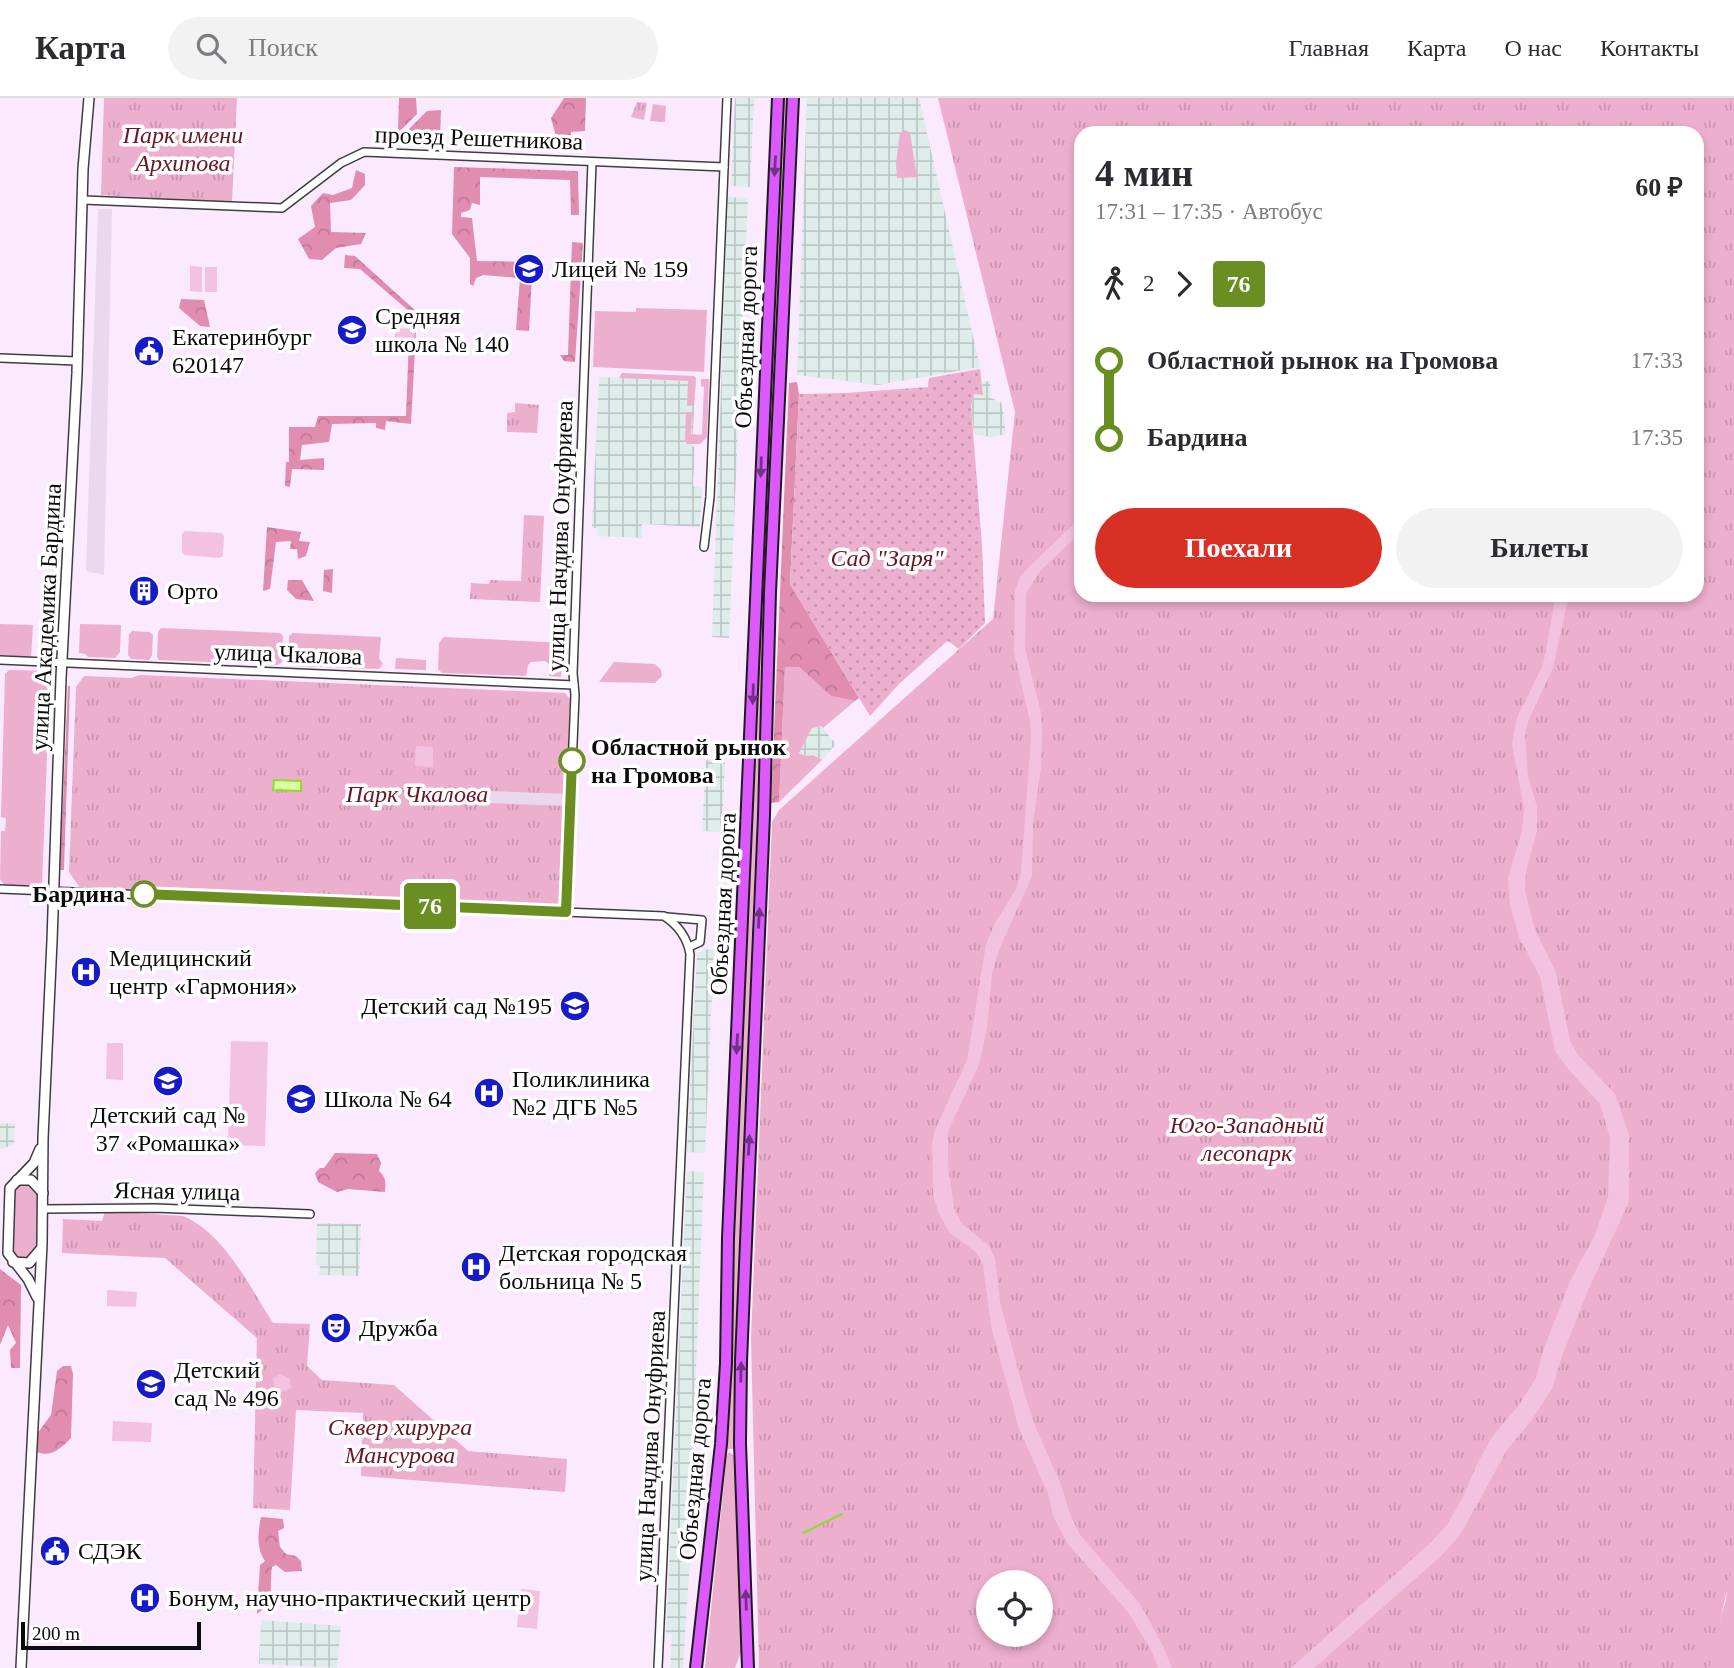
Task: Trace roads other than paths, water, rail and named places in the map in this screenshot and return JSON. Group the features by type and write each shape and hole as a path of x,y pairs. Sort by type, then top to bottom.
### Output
{"main road":[{"name":"Объездная дорога","path":"696,1668 719,1458 726,1363 728,1238 778,98"},
{"name":"Объездная дорога","path":"748,1668 740,1443 742,1348 764,815 770,592 793,98"}],"street":[{"name":"улица Академика Бардина","path":"21,1668 43,1209 43,1138 62,663 89,98"},
{"path":"704,547 710,497 727,98"},
{"name":"проезд Решетникова","path":"83,200 282,208 341,163 364,152 724,167"},
{"name":"улица Начдива Онуфриева","path":"566,912 575,685 573,673 578,515 593,162"},
{"path":"0,358 77,361"},
{"name":"улица Чкалова","path":"0,660 575,685"},
{"path":"0,889 664,916 702,920 700,942 688,947"},
{"name":"улица Начдива Онуфриева","path":"658,1668 682,1146 688,947 682,934 664,916"},
{"name":"улица Академика Бардина","path":"10,1258 10,1188 37,1159 43,1138"},
{"path":"17,1181 31,1180 43,1193"},
{"name":"Ясная улица","path":"43,1209 156,1208 310,1214"},
{"path":"0,1226 9,1211"},
{"path":"0,1237 10,1258 28,1279 37,1298"},
{"path":"10,1258 29,1263 40,1253 41,1248"}],"water":[{"path":"274,780 301,781 301,791 273,790"}],"waterway":[{"path":"803,1533 842,1514"}],"place":[{"name":"Лицей № 159","path":"529,269"},
{"name":"Средняя школа № 140","path":"352,330"},
{"name":"Екатеринбург 620147","path":"149,351"},
{"name":"Орто","path":"144,591"},
{"name":"Областной рынок на Громова","path":"572,761"},
{"name":"Бардина","path":"144,894"},
{"name":"Медицинский центр «Гармония»","path":"86,972"},
{"name":"Детский сад №195","path":"575,1006"},
{"name":"Детский сад № 37 «Ромашка»","path":"168,1081"},
{"name":"Поликлиника №2 ДГБ №5","path":"489,1093"},
{"name":"Школа № 64","path":"301,1099"},
{"name":"Детская городская больница № 5","path":"476,1267"},
{"name":"Дружба","path":"336,1328"},
{"name":"Детский сад № 496","path":"151,1384"},
{"name":"СДЭК","path":"55,1551"},
{"name":"Бонум, научно-практический центр","path":"145,1598"}],"park label":[{"name":"Парк имени Архипова","path":"183,149"},
{"name":"Сад \"Заря\"","path":"887,558"},
{"name":"Парк Чкалова","path":"417,794"},
{"name":"Юго-Западный лесопарк","path":"1247,1139"},
{"name":"Сквер хирурга Мансурова","path":"400,1441"}]}
